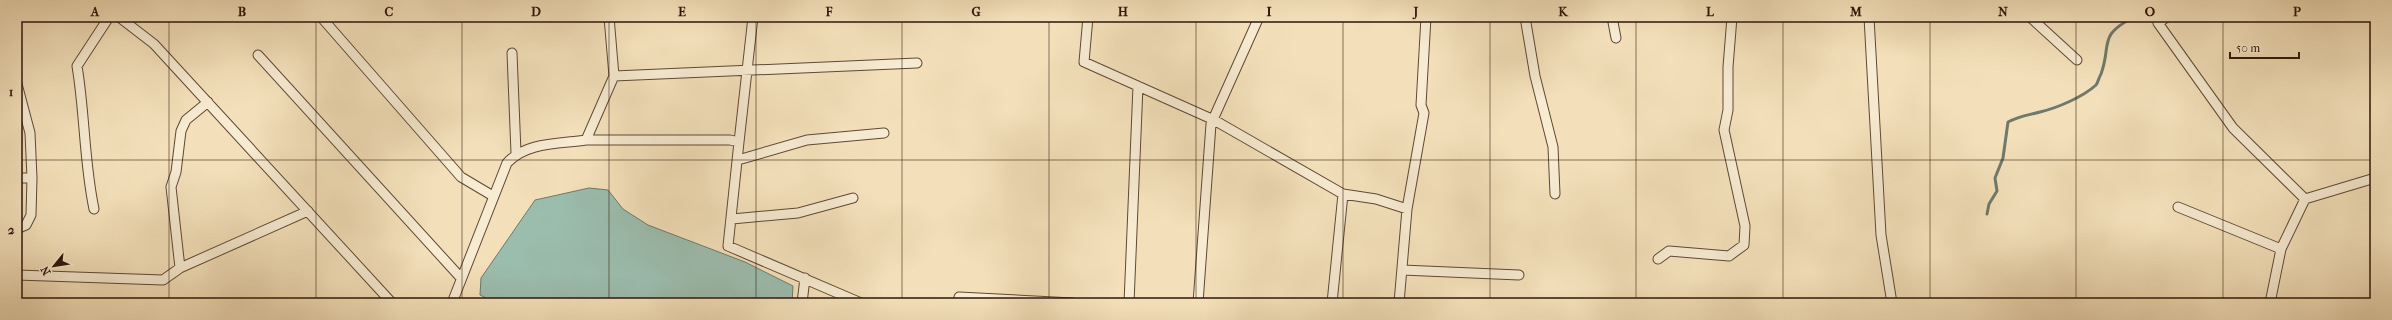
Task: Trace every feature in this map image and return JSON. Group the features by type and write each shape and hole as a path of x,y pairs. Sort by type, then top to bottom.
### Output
{"street":[{"path":"94,210 87,174 82,98 77,66 109,17"},
{"path":"119,17 154,44 392,303"},
{"path":"321,17 461,177 493,196"},
{"path":"586,140 614,76 608,17"},
{"path":"753,17 728,246 861,303"},
{"path":"1088,17 1084,62 1214,120 1343,194 1376,199 1407,209"},
{"path":"1198,303 1212,124 1259,17"},
{"path":"1399,303 1407,209 1424,113 1421,105 1426,17"},
{"path":"1525,17 1535,76 1553,148 1555,194"},
{"path":"1612,17 1616,38"},
{"path":"1658,259 1669,251 1729,256 1744,245 1745,226 1724,130 1728,110 1728,67 1732,17"},
{"path":"1869,17 1880,235 1892,303"},
{"path":"2030,17 2077,60"},
{"path":"2167,17 2158,23 2233,128 2305,199"},
{"path":"512,53 516,153"},
{"path":"258,55 461,278"},
{"path":"614,76 917,63"},
{"path":"17,85 30,133 32,178 31,215 26,225 17,229"},
{"path":"1130,303 1138,86"},
{"path":"180,268 171,187 176,172 181,131 186,120 208,102"},
{"path":"738,160 807,140 884,134"},
{"path":"452,303 507,163 516,153 528,148 586,140 730,140 739,142"},
{"path":"17,178 32,178"},
{"path":"2270,303 2280,249 2305,199 2375,178"},
{"path":"1332,303 1343,194"},
{"path":"732,219 798,213 853,198"},
{"path":"2178,207 2280,249"},
{"path":"17,275 163,280 180,268 308,211"},
{"path":"1402,270 1519,275"},
{"path":"802,303 805,278"},
{"path":"959,297 1073,303"},
{"path":"2371,303 2375,302"}],"shaded area":[{"path":"589,188 608,190 623,209 648,225 745,262 793,286 792,303 496,303 480,295 481,278 535,200"}],"waterway":[{"path":"1987,214 1989,204 1997,191 1995,178 2003,158 2008,122 2062,105 2084,94 2096,85 2104,64 2110,35 2122,24 2134,17"}]}
